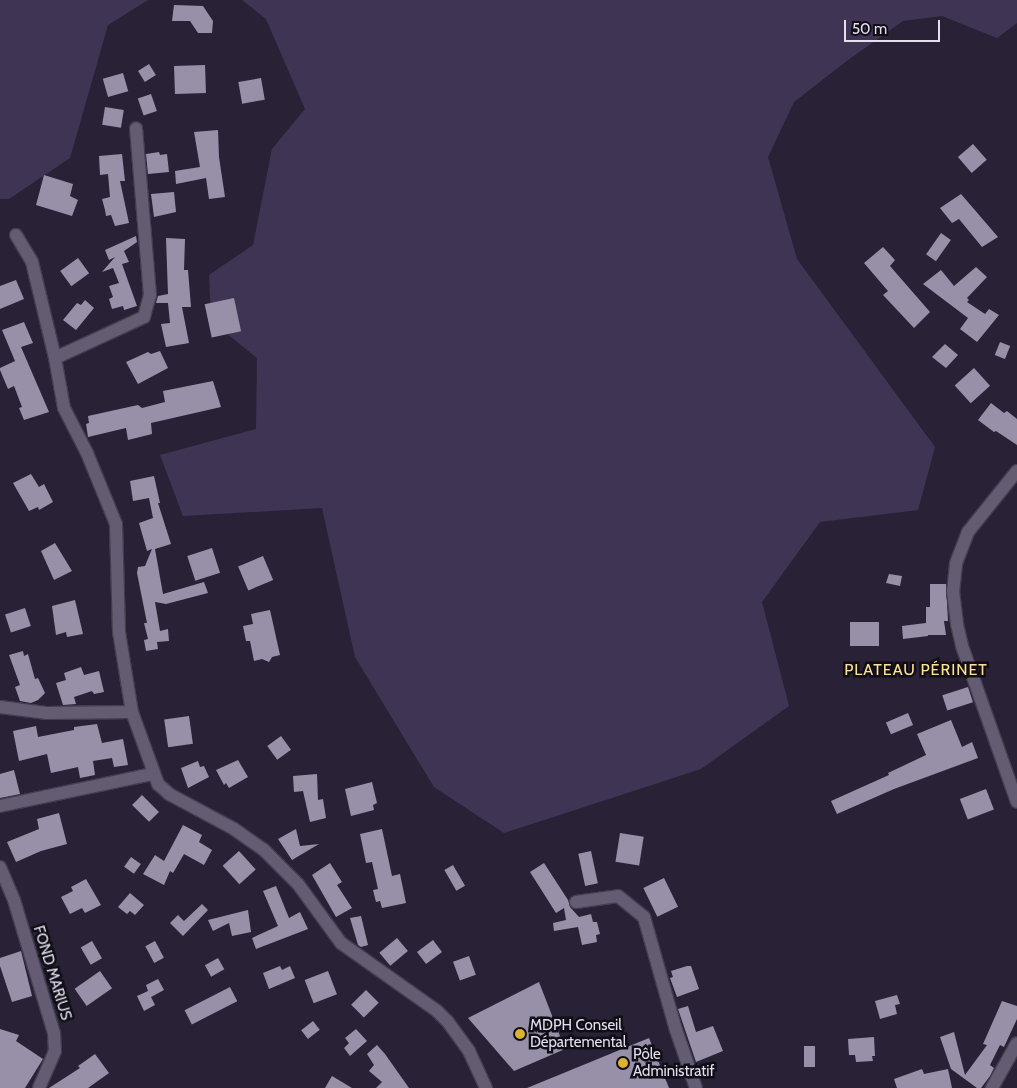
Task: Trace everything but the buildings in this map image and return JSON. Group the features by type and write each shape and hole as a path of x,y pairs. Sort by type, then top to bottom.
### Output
{"street":[{"path":"55,358 144,317 150,295 136,129"},
{"path":"16,235 32,262 55,358 64,408 87,453 116,524 119,632 132,712 152,774 158,784 169,794 234,829 263,849 298,884 342,943 437,1011 469,1051 486,1088"},
{"path":"1017,470 968,532 956,564 953,591 962,646 1017,802"},
{"path":"0,707 46,712 132,712"},
{"path":"0,806 152,774"},
{"name":"FOND MARIUS","path":"0,867 14,900 54,1034 55,1052 39,1088"},
{"path":"576,902 618,896 644,917 673,1022 696,1088"},
{"path":"992,1088 1017,1044"}],"shaded area":[{"path":"0,0 148,0 108,25 70,158 9,199 0,199"},
{"path":"242,0 1017,0 1017,23 997,38 942,16 903,21 848,60 794,102 768,157 797,259 935,447 918,510 820,522 762,602 789,706 701,769 504,833 434,787 355,657 322,508 183,516 160,455 256,429 257,358 211,321 209,275 253,245 272,149 305,109 266,19"}],"place":[{"name":"MDPH Conseil Départemental","path":"520,1034"},
{"name":"Pôle Administratif","path":"623,1063"}],"district":[{"name":"PLATEAU PÉRINET","path":"916,670"}]}
